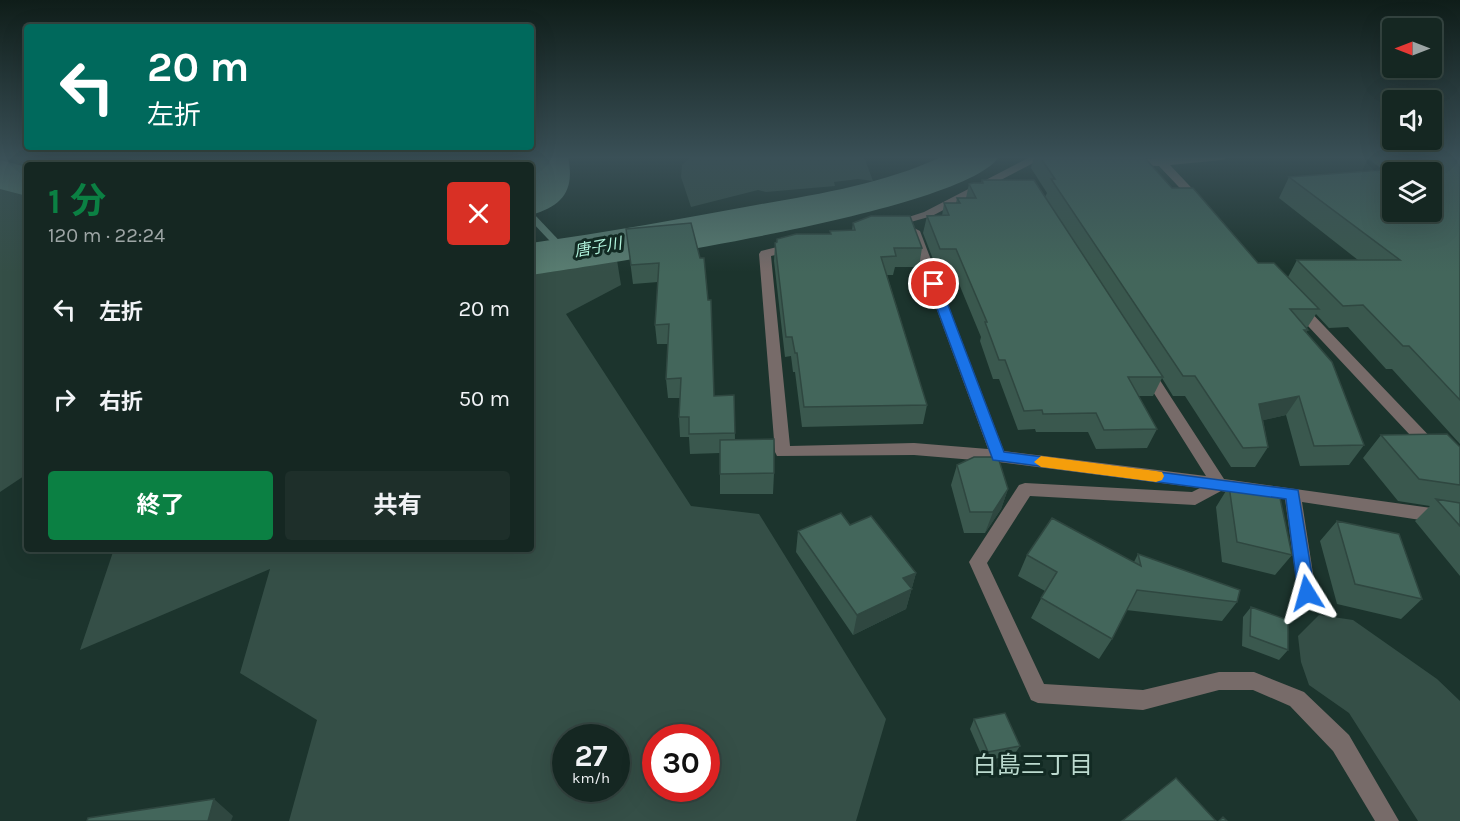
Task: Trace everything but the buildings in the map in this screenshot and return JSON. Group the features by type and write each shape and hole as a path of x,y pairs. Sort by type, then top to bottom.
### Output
{"street":[{"path":"876,228 928,214 965,195"},
{"path":"1192,195 1210,214"},
{"path":"910,220 998,456"},
{"path":"809,244 765,254 783,452 914,449 998,456 1293,494 1460,519"},
{"path":"1291,299 1460,478"},
{"path":"1137,355 1219,484"},
{"path":"1219,484 1195,499 1025,489 978,562 1038,693 1143,700 1219,681 1254,681 1297,699 1341,743 1388,821"},
{"path":"1293,494 1307,593"}],"shaded area":[{"path":"0,195 24,195 24,476 0,492"},
{"path":"534,195 564,195 551,207 534,214"},
{"path":"687,195 737,195 691,207"},
{"path":"599,242 617,260 621,285 566,314 691,506 759,514 886,719 856,821 289,821 317,720 240,673 270,569 80,650 113,552 534,552 534,248"},
{"path":"1319,615 1353,620 1437,679 1460,701 1460,821 1418,821 1349,713 1309,685 1301,662 1298,636"}],"waterway":[{"name":"唐子川","path":"534,259 627,245 857,201 876,195"},
{"path":"534,219 567,254"}],"slow traffic":[{"path":"1041,462 1156,476"}],"district":[{"name":"白島三丁目","path":"1033,765"}],"route":[{"path":"934,284 998,456 1293,494 1307,593"}]}
